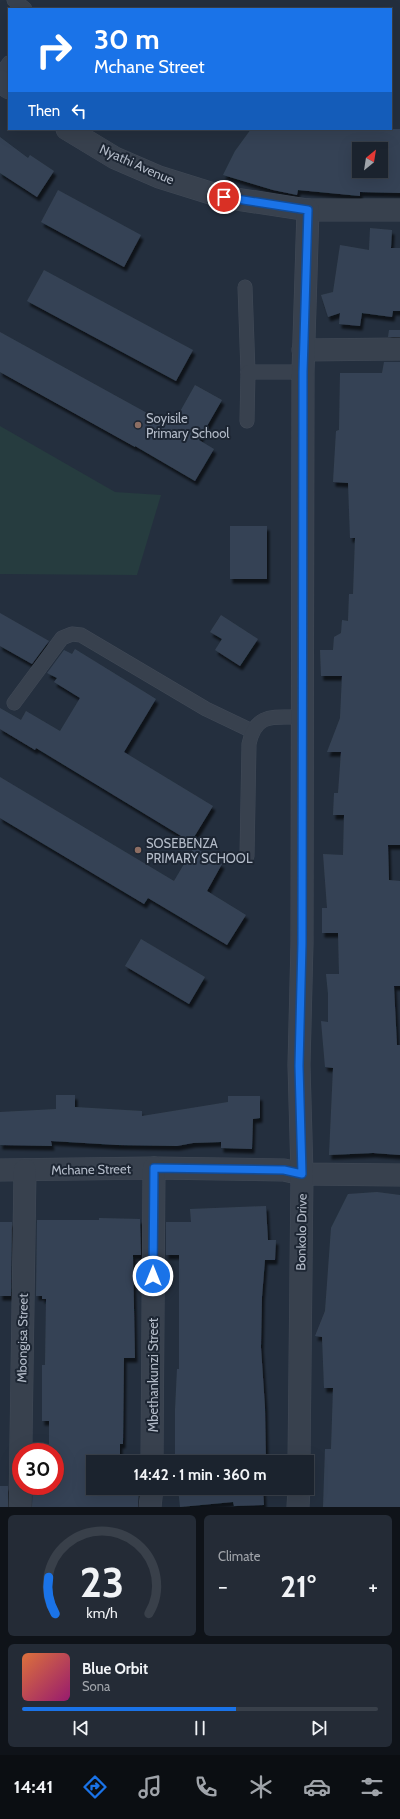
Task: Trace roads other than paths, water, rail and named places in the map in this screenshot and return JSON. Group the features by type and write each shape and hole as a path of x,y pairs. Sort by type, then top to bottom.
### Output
{"street":[{"path":"0,81 8,87"},
{"name":"Nyathi Avenue","path":"69,130 115,158 159,177 224,197 308,210 400,210"},
{"name":"Bonkolo Drive","path":"299,1455 302,1174 299,1066 302,943 303,350 308,210"},
{"path":"303,350 400,349"},
{"name":"Mchane Street","path":"0,1170 154,1168 284,1170 302,1174 400,1175"},
{"name":"Mbethankunzi Street","path":"152,1455 154,1168"},
{"name":"Mbongisa Street","path":"20,1507 25,1170"},
{"path":"150,1507 151,1495"},
{"path":"298,1507 299,1495"}],"lane":[{"path":"14,0 24,8"},
{"path":"0,76 8,64"},
{"path":"245,287 248,372 247,421"},
{"path":"248,372 303,372"},
{"path":"14,703 62,638 72,634 81,635 206,709 252,731"},
{"path":"247,856 249,744 252,731 257,723 264,719 302,717"}],"place":[{"name":"Soyisile Primary School","path":"138,425"},
{"name":"SOSEBENZA PRIMARY SCHOOL","path":"138,850"}]}
